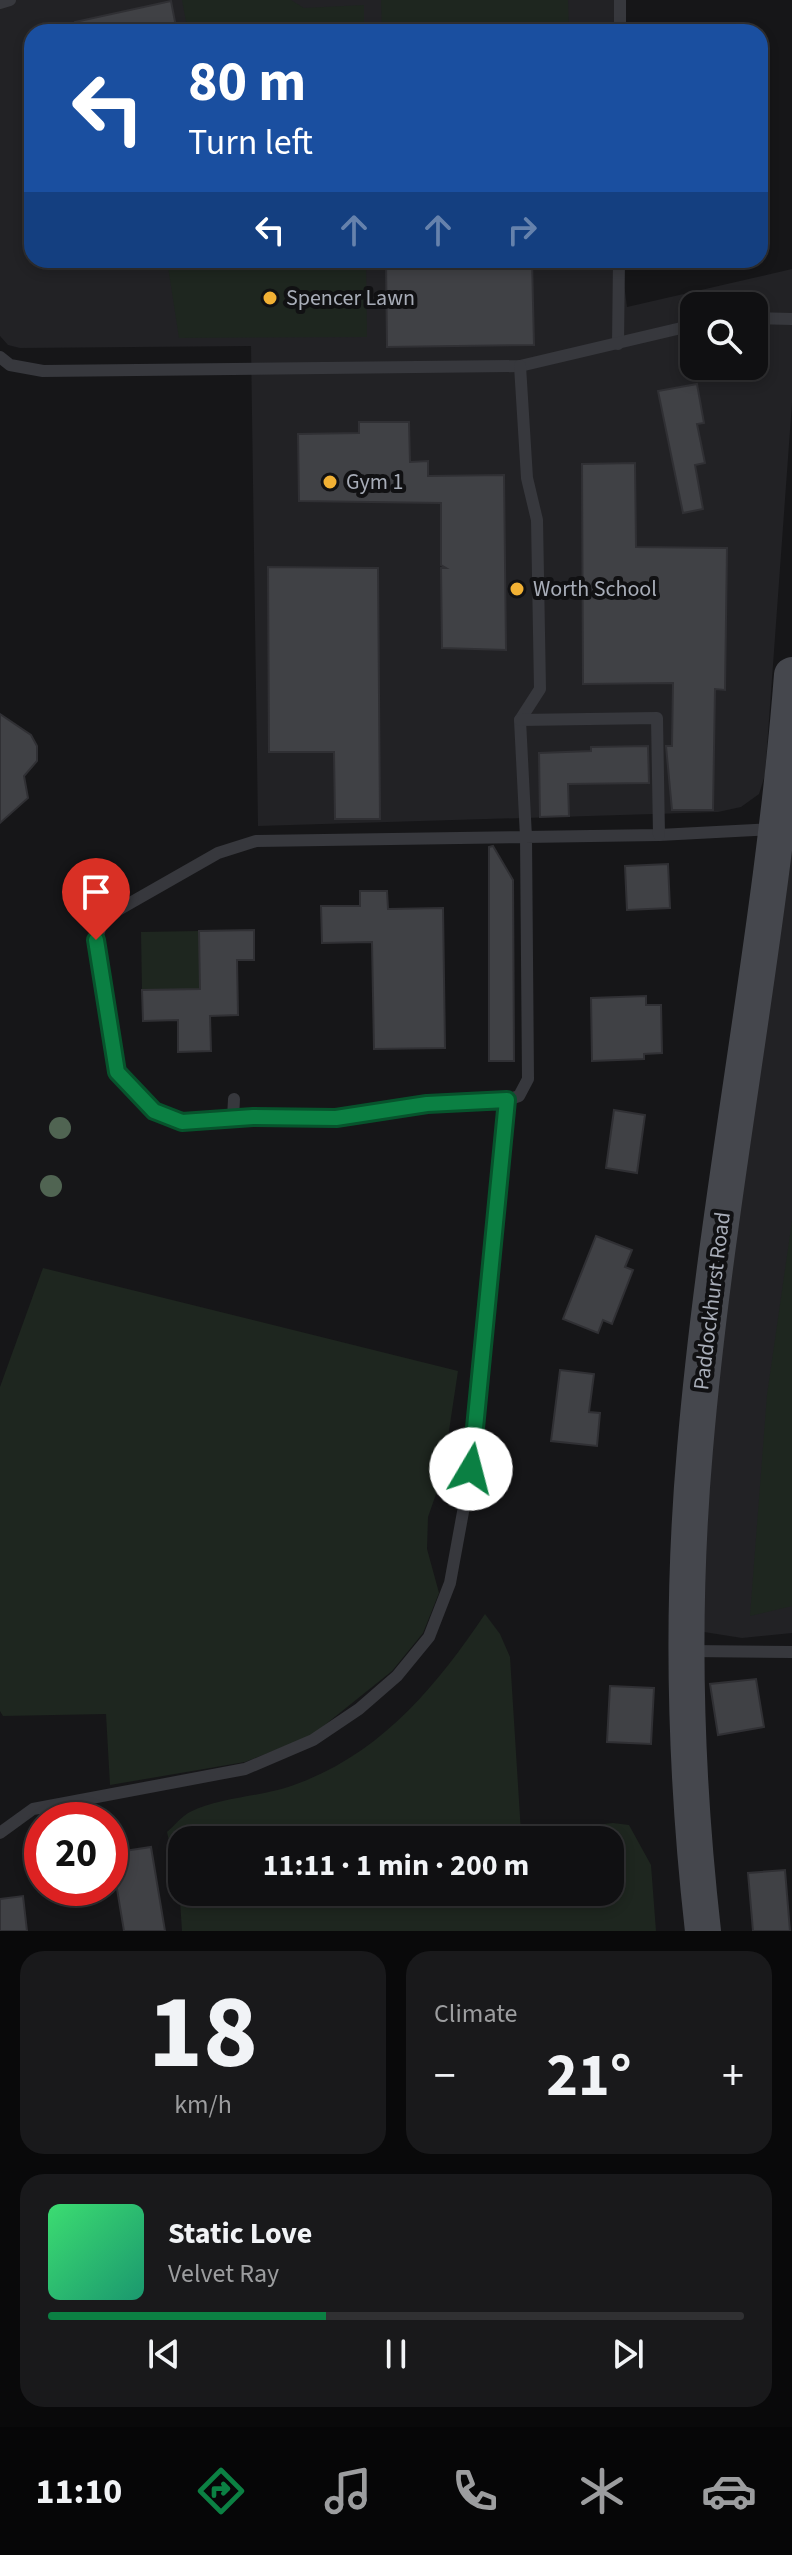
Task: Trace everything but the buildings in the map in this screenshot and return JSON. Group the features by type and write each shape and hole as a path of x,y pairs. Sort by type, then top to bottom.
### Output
{"main road":[{"name":"Paddockhurst Road","path":"703,1931 692,1801 687,1650 694,1452 712,1284 777,829 792,675"}],"lane":[{"path":"0,3 10,0"},
{"path":"620,0 620,24"},
{"path":"618,344 619,268"},
{"path":"768,318 792,319"},
{"path":"0,357 10,365 43,371 520,366 680,328"},
{"path":"520,366 527,478 537,520 540,689 520,720 526,837 528,1079 519,1096 507,1100 427,1104 336,1118 233,1118 182,1122 154,1111 117,1072 96,940 104,918 218,853 256,841 526,837 659,835 777,829"},
{"path":"520,720 657,718 659,835"},
{"path":"233,1118 234,1099"},
{"path":"0,1833 33,1809 245,1769 313,1740 359,1709 397,1676 429,1637 450,1583 476,1441 507,1100"},
{"path":"687,1650 792,1652"}],"shaded area":[{"name":"Worth School","path":"0,0 619,0 620,24 24,24 24,268 622,268 627,307 680,295 680,380 768,380 768,292 692,292 792,269 792,403 765,775 759,794 741,807 718,812 258,826 251,346 20,348 8,345 0,336"},
{"path":"182,0 291,0 304,8 364,5 364,24 186,24"},
{"path":"381,0 568,0 569,24 382,24"},
{"name":"Spencer Lawn","path":"168,268 366,268 367,337 179,338"},
{"path":"792,788 792,1633 742,1638 704,1632 703,1479"},
{"path":"199,931 200,989 142,990 141,932"},
{"path":"792,1221 792,1606 750,1616 767,1395"},
{"path":"43,1268 458,1371 442,1477 428,1517 427,1549 439,1593 423,1633 392,1671 311,1736 245,1762 110,1785 106,1714 3,1716 0,1711 0,1387"},
{"path":"485,1614 500,1634 510,1657 521,1826 174,1826 201,1807 285,1788 347,1759 400,1719 445,1669"},
{"path":"613,1823 629,1825 651,1865 656,1931 182,1931 180,1906 624,1906 624,1826 585,1826"}],"place":[{"name":"Spencer Lawn","path":"270,298"},
{"name":"Gym 1","path":"330,482"},
{"name":"Worth School","path":"517,589"}],"route":[{"path":"96,940 117,1072 154,1111 182,1122 253,1117 336,1118 427,1104 507,1100 471,1469"}]}
